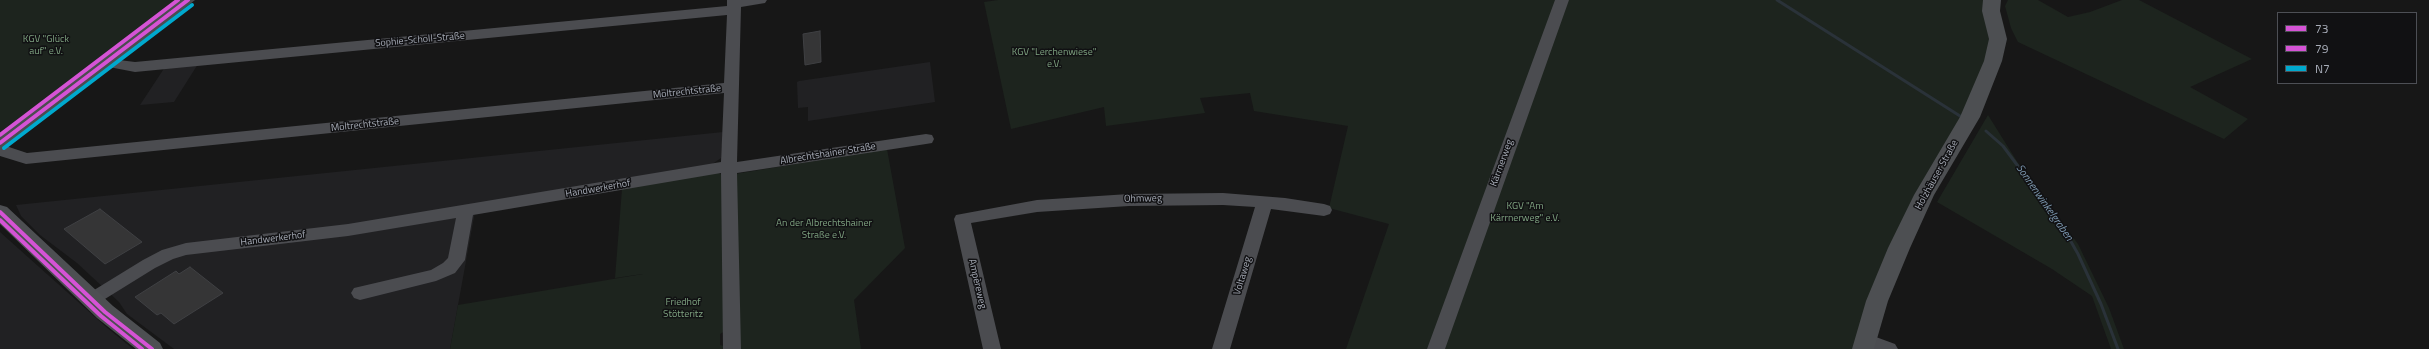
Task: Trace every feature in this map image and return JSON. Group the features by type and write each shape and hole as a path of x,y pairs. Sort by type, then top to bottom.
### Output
{"main road":[{"name":"Holzhäuser Straße","path":"1864,344 1877,301 1899,248 1924,195 1970,117 1993,61 1998,39 1991,11 1992,0"},
{"path":"0,212 92,300 152,349"}],"street":[{"path":"0,143 188,0"},
{"name":"Sophie-Scholl-Straße","path":"107,62 135,66 734,5 760,0"},
{"name":"Kärrnerweg","path":"1436,349 1562,0"},
{"path":"732,349 729,167 734,5"},
{"name":"Moltrechtstraße","path":"0,150 26,159 731,87"},
{"name":"Albrechtshainer Straße","path":"729,167 926,139"},
{"name":"Handwerkerhof","path":"92,300 149,264 168,254 186,250 348,230 729,167"},
{"name":"Ohmweg","path":"962,219 999,211 1082,201 1176,199 1265,202 1324,210"},
{"name":"Voltaweg","path":"1221,349 1265,202"},
{"path":"360,293 436,275 449,268 456,260 466,211"},
{"name":"Ampèreweg","path":"962,219 992,349"},
{"path":"1864,344 1889,349"}],"shaded area":[{"path":"930,62 935,102 808,121 808,107 798,108 797,82 799,81"},
{"path":"198,64 174,102 140,105 165,67"},
{"path":"723,132 721,158 711,165 476,206 450,349 174,349 127,314 119,302 77,263 40,235 21,216 16,205"},
{"path":"0,232 105,326 133,349 0,349"}],"green space":[{"name":"KGV \"Glück auf\" e.V.","path":"0,0 181,0 43,105 0,134"},
{"path":"998,0 1985,0 1990,38 1986,63 1855,349 1346,349 1389,224 1329,208 1348,126 1254,111 1250,93 1200,98 1205,113 1106,126 1104,107 1011,129 984,2"},
{"path":"2008,0 2038,0 2068,17 2090,12 2122,0 2139,0 2252,59 2190,87 2248,119 2224,139 2018,42 2011,28 2005,6"},
{"path":"1988,115 2018,163 2078,244 2109,308 2124,349 2111,349 2092,296 2052,269 1937,202"},
{"name":"An der Albrechtshainer Straße e.V.","path":"887,149 905,248 854,300 861,349 736,349 735,174"},
{"name":"Friedhof Stötteritz","path":"717,172 722,175 725,331 720,334 720,345 724,346 725,349 450,349 458,305 643,274 615,278 622,189"}],"building":[{"path":"820,31 821,62 805,65 803,34"},
{"path":"100,209 142,242 105,264 64,229"},
{"path":"190,267 223,293 174,324 161,313 157,315 135,297 176,271 179,274"}],"waterway":[{"name":"Sonnenwinkelgraben","path":"1777,0 1960,116"},
{"name":"Sonnenwinkelgraben","path":"1986,131 2003,146 2061,224 2078,254 2101,304 2118,349"}],"transit line":[{"path":"0,135 178,0"},
{"name":"73","path":"0,143 188,0"},
{"name":"N7","path":"4,148 192,5"},
{"name":"79","path":"0,212 105,312 152,349"},
{"path":"0,220 101,316 142,349"}],"park label":[{"name":"KGV \"Lerchenwiese\" e.V.","path":"1054,58"},
{"name":"KGV \"Am Kärrnerweg\" e.V.","path":"1525,212"}]}
